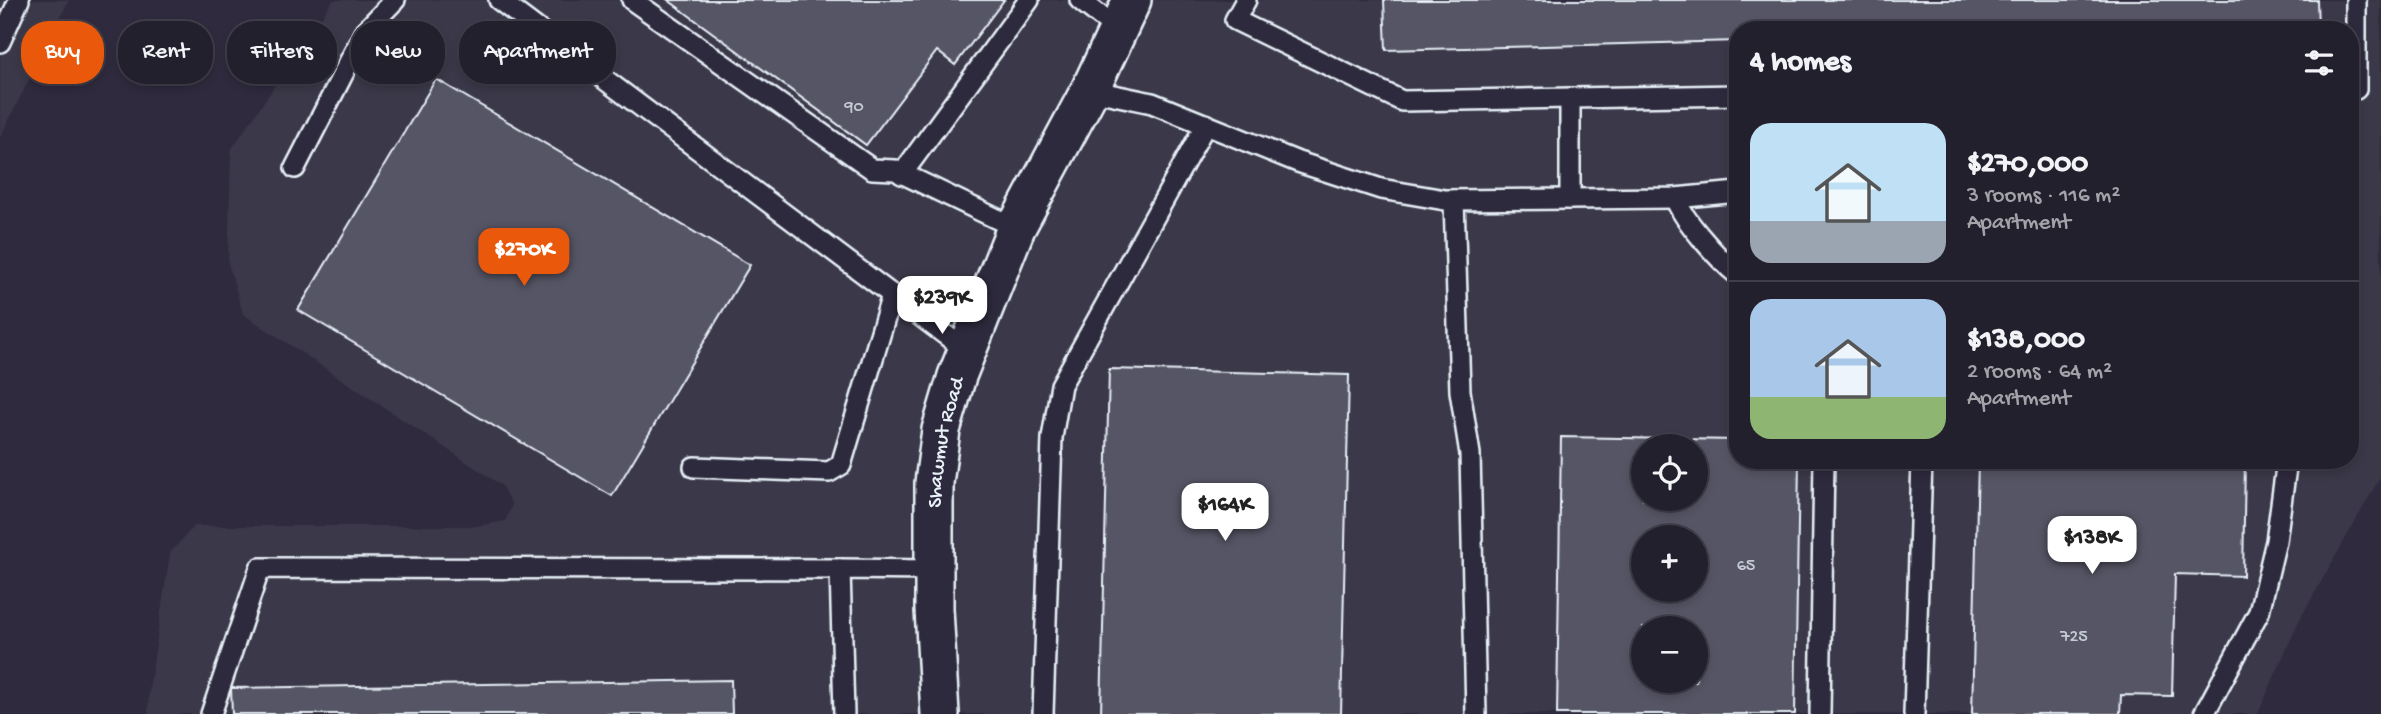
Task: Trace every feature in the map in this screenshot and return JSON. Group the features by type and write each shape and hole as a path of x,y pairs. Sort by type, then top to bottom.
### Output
{"street":[{"name":"Shawmut Road","path":"940,714 934,569 934,483 941,430 957,376 1016,228 1090,89 1125,15"}],"lane":[{"path":"0,42 19,0"},
{"path":"295,169 365,32 395,0"},
{"path":"499,0 967,351"},
{"path":"632,0 872,169 895,170 1016,228"},
{"path":"902,174 1030,0"},
{"path":"1080,0 1125,15"},
{"path":"1246,0 1235,20 1402,101 1729,95"},
{"path":"2356,0 2356,21"},
{"path":"1090,89 1152,103 1298,162 1381,189 1454,200 1675,198 1729,193"},
{"path":"1570,98 1570,199"},
{"path":"1043,714 1052,438 1057,396 1206,124"},
{"path":"1675,198 1703,239 1729,266"},
{"path":"1454,200 1460,391 1470,454 1476,714"},
{"path":"694,467 829,472 841,465 892,295"},
{"path":"1820,714 1824,469"},
{"path":"1914,714 1922,469"},
{"path":"2204,714 2259,612 2276,541 2286,469"},
{"path":"211,714 260,568 934,569"},
{"path":"840,569 844,714"}],"shaded area":[{"path":"0,0 69,0 58,21 21,21 21,84 27,84 0,138"},
{"path":"333,0 2381,0 2381,476 2299,621 2258,714 148,714 149,689 170,553 194,526 477,526 505,521 512,505 501,485 243,314 228,263 231,150 276,84 337,84 337,21 319,21"}],"building":[{"path":"668,0 1004,0 955,65 937,51 866,145"},
{"path":"1384,0 2317,0 2318,21 1729,21 1729,41 1386,50"},
{"path":"433,84 444,84 750,265 612,496 298,310"},
{"path":"1109,369 1349,375 1341,714 1101,714"},
{"path":"1561,437 1631,438 1631,511 1708,511 1708,439 1729,440 1729,469 1799,469 1795,714 1557,714"},
{"path":"1978,469 2245,469 2243,576 2175,574 2172,696 2121,695 2120,714 1972,714"},
{"path":"731,680 732,714 232,714 231,688"}]}
